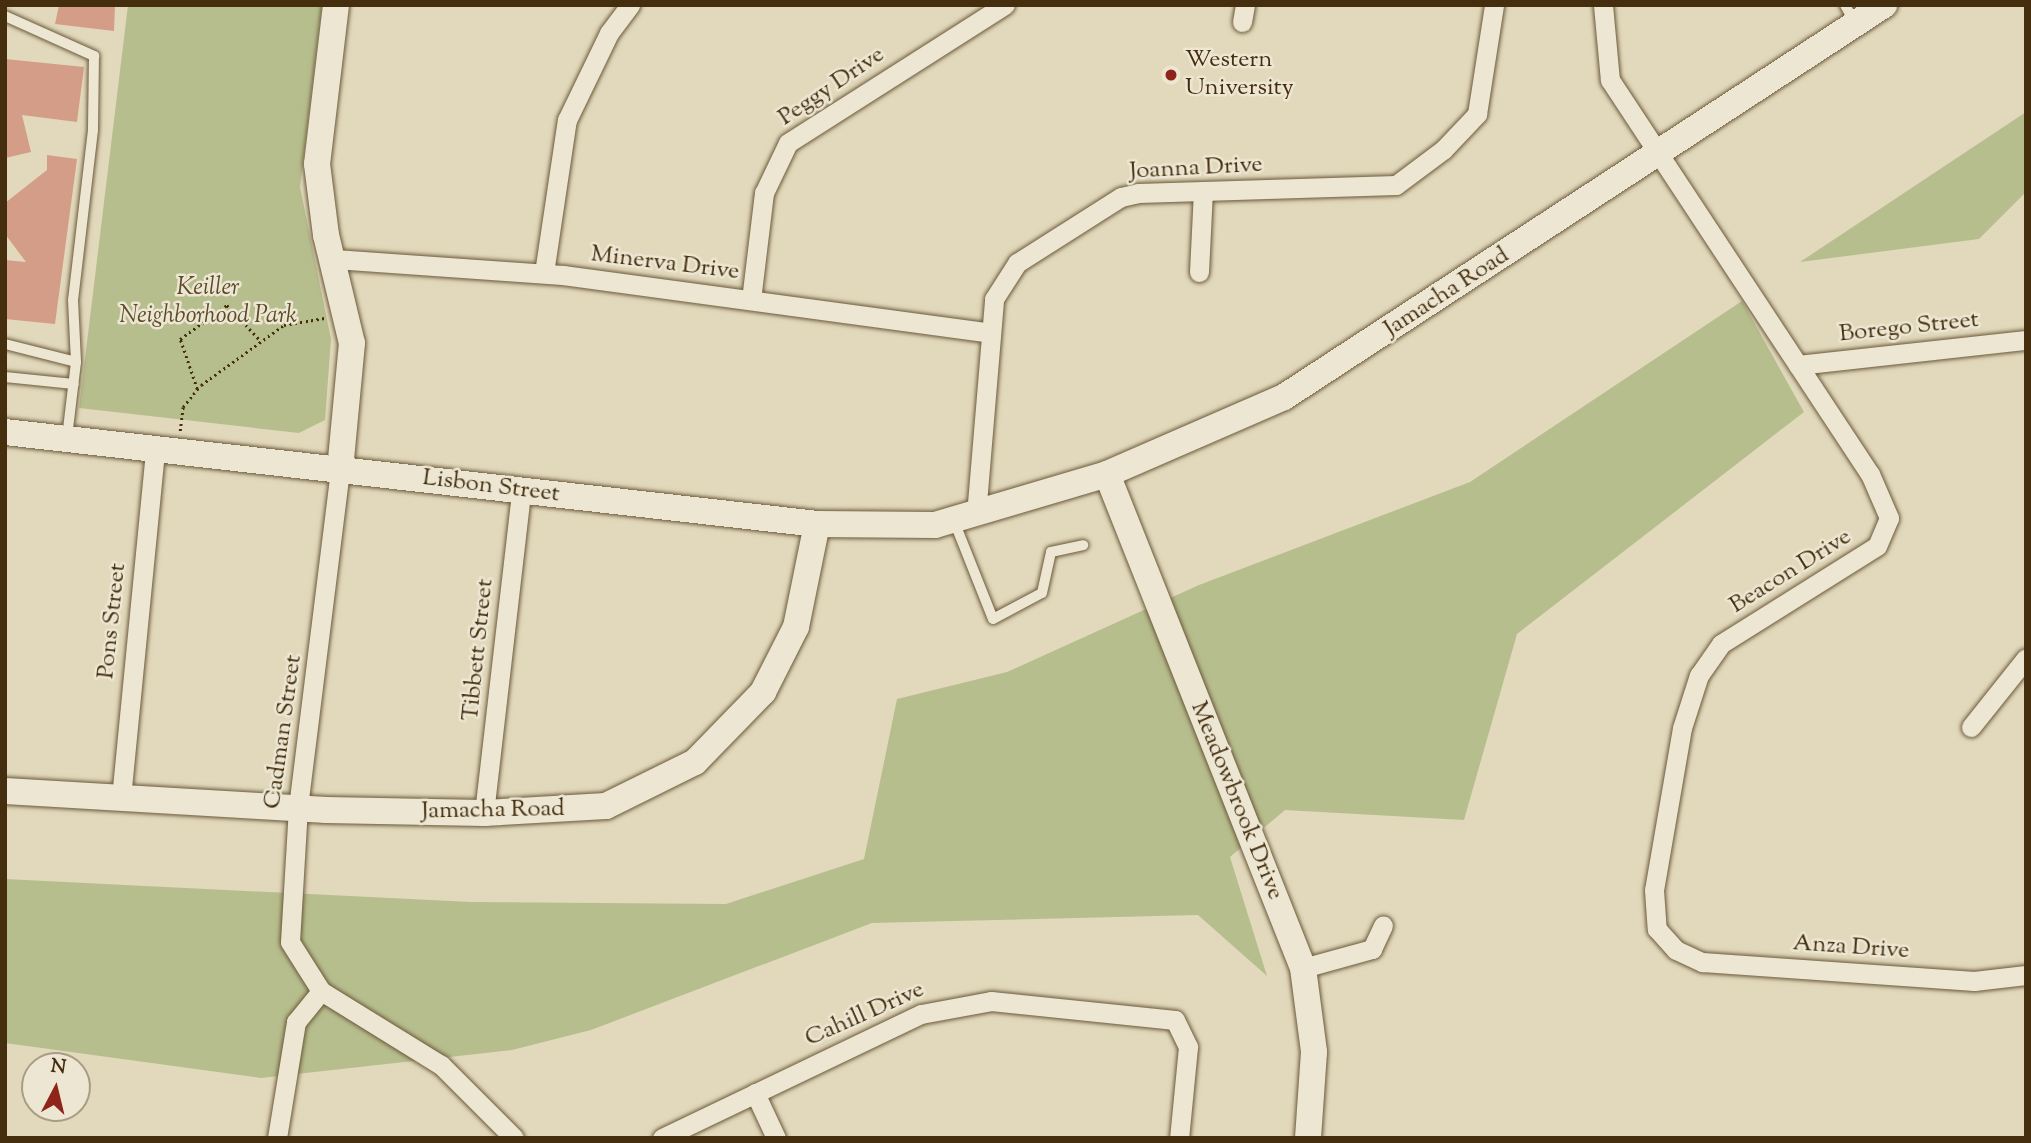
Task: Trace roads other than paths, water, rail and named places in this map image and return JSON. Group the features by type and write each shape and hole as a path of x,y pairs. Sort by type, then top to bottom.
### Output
{"main road":[{"path":"336,5 317,164 333,259 352,343 340,470"},
{"name":"Jamacha Road","path":"965,518 1107,474 1284,397 1657,154 1850,14 1884,5"},
{"name":"Lisbon Street","path":"5,432 817,524 897,528 965,518"},
{"name":"Meadowbrook Drive","path":"1107,474 1303,968 1314,1052 1308,1138"},
{"name":"Jamacha Road","path":"5,791 298,807 484,813 606,806 653,788 714,746 763,692 787,650 803,604 817,524"}],"street":[{"path":"544,274 567,120 605,40 630,5"},
{"name":"Peggy Drive","path":"751,300 764,193 788,143 1004,5"},
{"name":"Joanna Drive","path":"965,518 990,333 1003,280 1035,249 1121,197 1405,179 1476,114 1494,5"},
{"name":"Beacon Drive","path":"1604,5 1602,52 1610,80 1886,504 1886,533 1853,564 1721,645 1699,675 1682,728 1654,890 1657,929 1676,950"},
{"path":"1199,272 1203,191"},
{"name":"Minerva Drive","path":"333,259 544,274 990,333"},
{"name":"Borego Street","path":"1798,365 2026,340"},
{"name":"Pons Street","path":"121,798 166,450"},
{"name":"Cadman Street","path":"321,992 295,957 287,927 298,807 340,470"},
{"name":"Tibbett Street","path":"484,813 521,491"},
{"path":"1971,727 2026,657"},
{"path":"1303,968 1372,949 1383,925"},
{"name":"Anza Drive","path":"1676,950 1702,962 1974,981 2026,975"},
{"path":"277,1138 296,1022 321,992 440,1065 514,1138"},
{"name":"Cahill Drive","path":"662,1138 921,1014 971,1002 1162,1015 1184,1027 1188,1047 1179,1138"},
{"path":"755,1093 776,1138"}],"lane":[{"path":"5,16 94,56 93,130 73,300 76,362 67,439"},
{"path":"5,344 76,362"},
{"path":"5,377 74,383"},
{"path":"965,518 993,618 1042,593 1051,552 1083,545"}],"place":[{"name":"Western University","path":"1171,75"}],"park label":[{"name":"Keiller Neighborhood Park","path":"208,303"}]}
